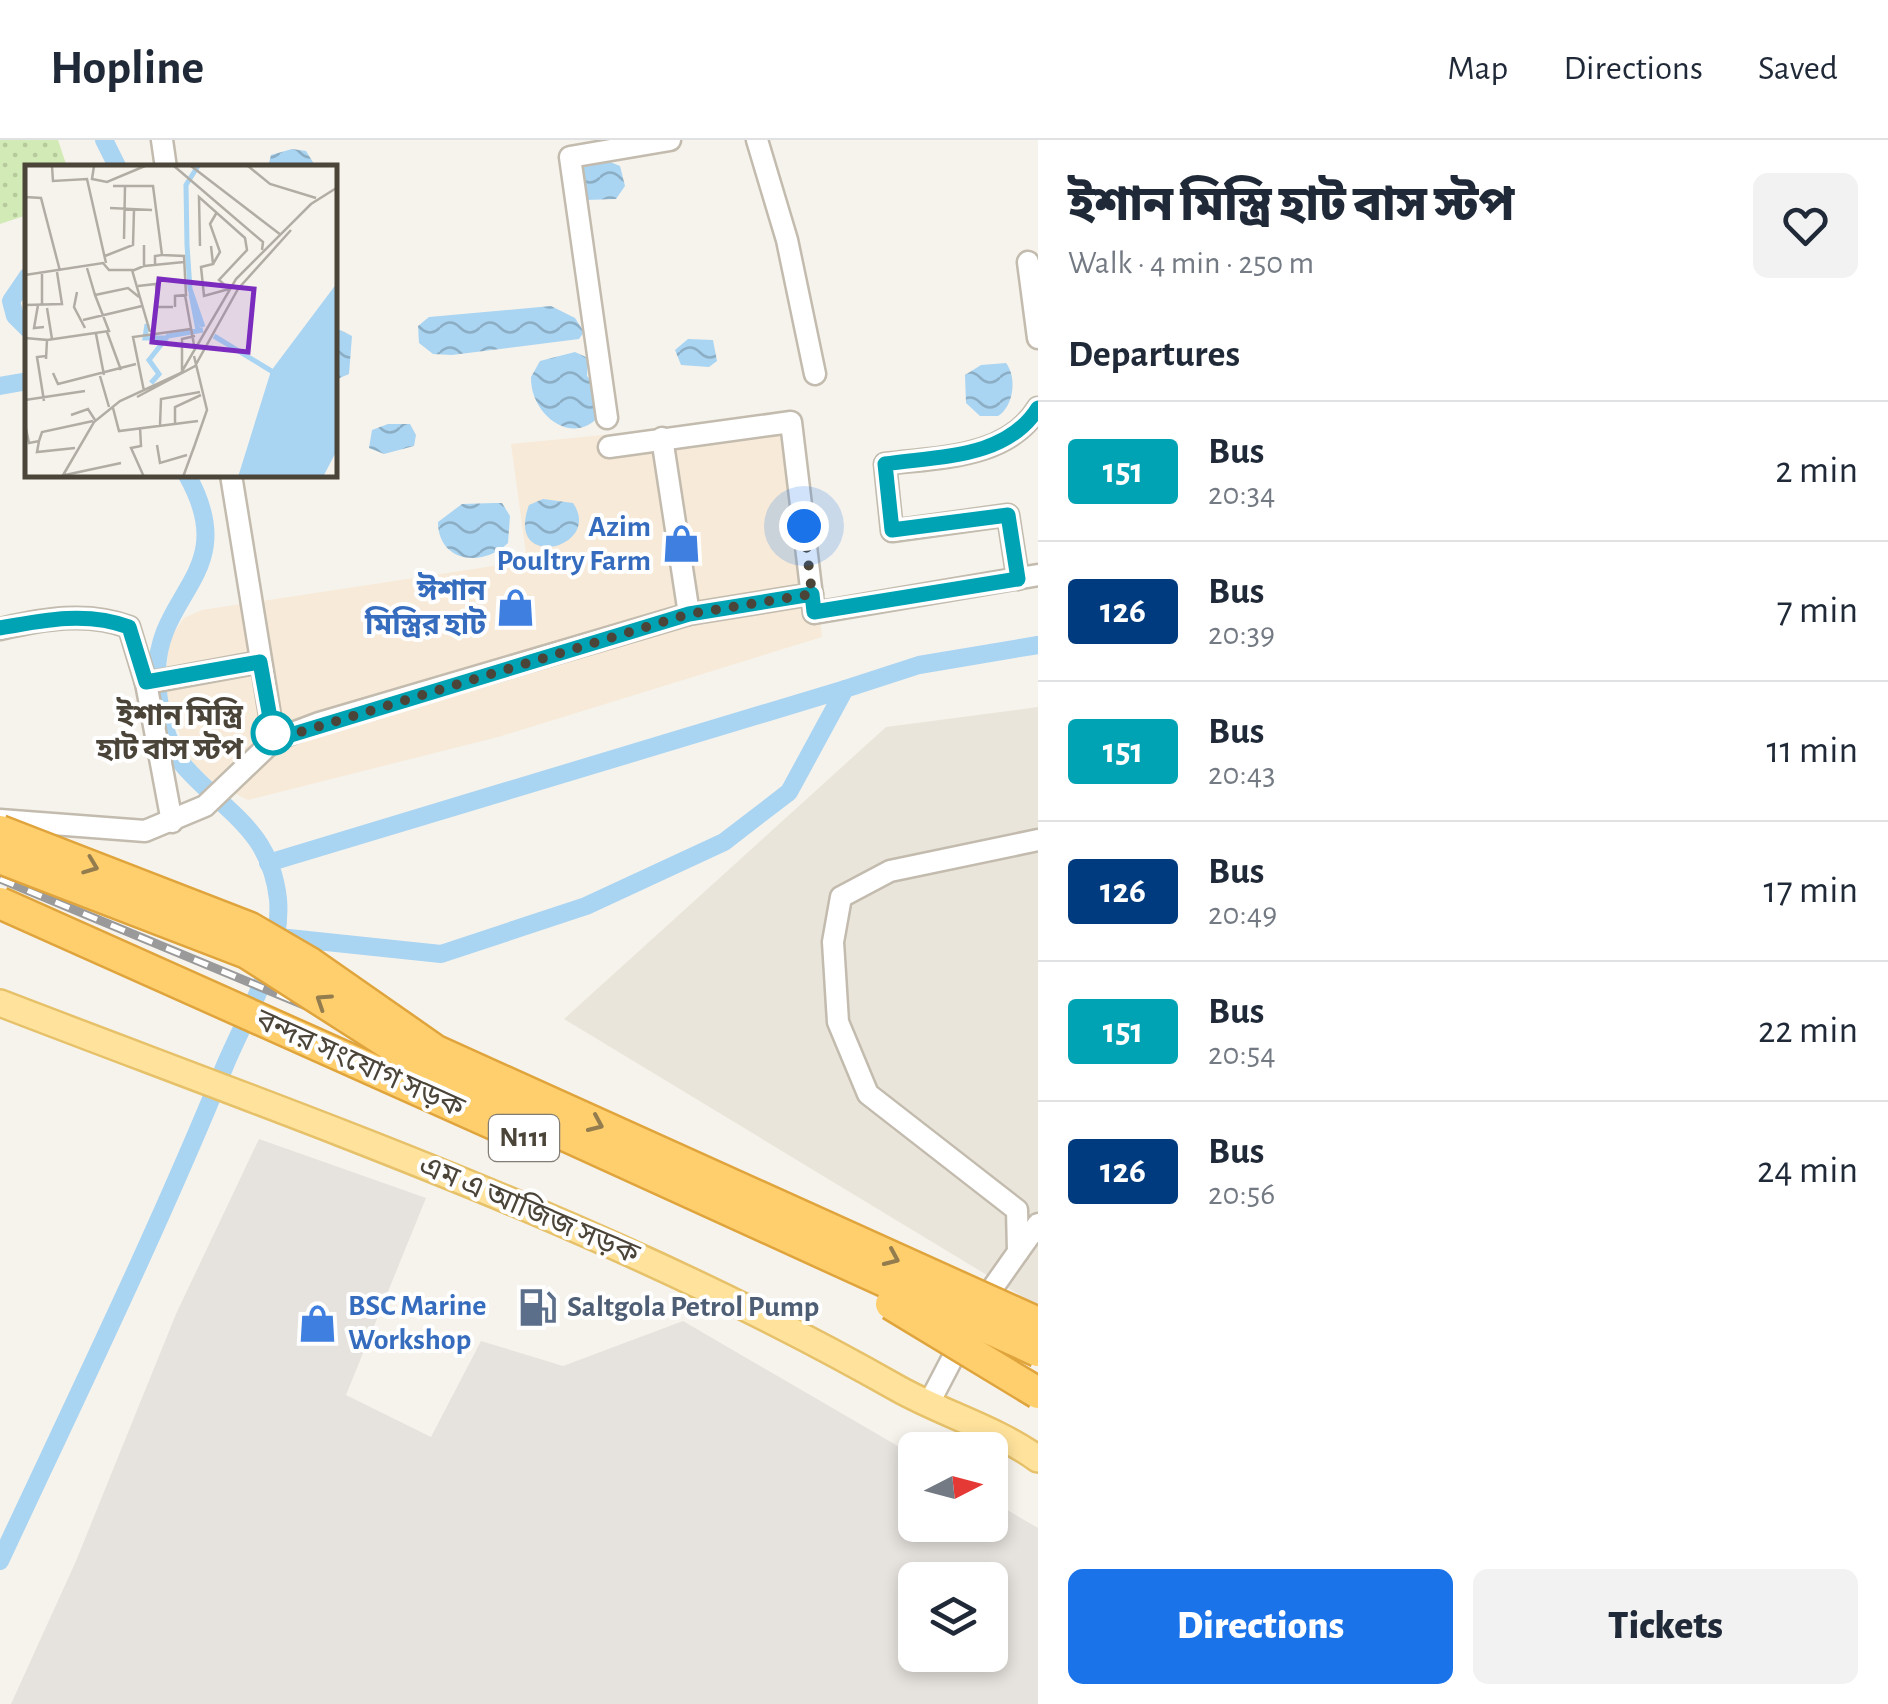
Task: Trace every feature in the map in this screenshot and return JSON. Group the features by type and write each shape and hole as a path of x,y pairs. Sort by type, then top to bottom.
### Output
{"highway":[{"path":"0,831 250,928 310,963 436,1051 1038,1323"},
{"path":"0,858 247,953 420,1063 503,1107 1038,1351"},
{"name":"বন্দর সংযোগ সড়ক","path":"0,903 819,1269 911,1314 1038,1393"}],"main road":[{"name":"এম এ আজিজ সড়ক","path":"0,1003 498,1194 726,1295 928,1406 1008,1438 1038,1460"}],"street":[{"path":"162,140 166,165"},
{"path":"607,418 570,157 670,140"},
{"path":"758,140 787,240 815,374"},
{"path":"1028,262 1038,338"},
{"path":"609,447 791,422 814,612 1028,577 1008,515 892,530 885,464 996,444 1022,427 1038,408"},
{"path":"662,438 689,614"},
{"path":"231,478 274,740"},
{"path":"0,820 145,831 205,806 274,740 689,614 812,594"},
{"path":"0,628 43,619 104,618 129,627 146,682 172,822"},
{"path":"146,682 260,662"},
{"path":"1018,1252 1018,1210 868,1094 838,1022 833,942 840,897 890,871 1038,840"},
{"path":"928,1406 976,1313 1038,1224"}],"shaded area":[{"name":"ঈশান মিস্ত্রির হাট","path":"796,416 822,637 498,737 248,800 214,783 189,759 165,695 169,639 184,618 202,610 527,561 511,444"},
{"path":"1038,707 1038,1306 564,1019 886,727"},
{"path":"259,1139 426,1198 346,1395 431,1437 481,1341 563,1366 683,1321 898,1446 898,1542 1008,1542 1008,1510 1038,1528 1038,1704 11,1704 76,1561 176,1314"}],"green space":[{"path":"0,140 58,140 66,165 25,165 25,216 0,224"}],"water":[{"path":"292,149 306,151 315,165 268,165 271,155"},
{"path":"603,159 620,166 625,186 616,199 585,200 580,166"},
{"path":"551,306 575,318 584,332 579,339 452,355 433,354 419,343 418,326 429,317"},
{"path":"338,329 352,336 349,374 338,379"},
{"path":"688,339 713,340 717,361 709,367 681,365 675,350"},
{"path":"575,352 588,358 587,376 595,385 599,416 589,425 577,428 566,427 545,414 533,391 531,377 540,361"},
{"path":"1006,363 1013,383 1008,405 998,416 980,416 966,403 965,375 981,365"},
{"path":"388,424 410,424 416,435 414,446 384,454 369,448 372,430"},
{"path":"543,499 573,503 579,519 576,532 553,546 540,546 530,540 525,526 529,505"},
{"path":"502,503 510,516 508,543 498,551 463,557 445,546 438,522 462,504"}],"waterway":[{"path":"104,140 116,165"},
{"path":"25,280 11,301 15,316 25,326"},
{"path":"0,386 25,382"},
{"path":"0,1561 172,1189 262,983 275,941 278,899 265,855 243,823 177,757 161,709 157,673 161,645 169,621 202,559 206,536 202,508 188,478"},
{"path":"279,937 441,954 586,906 724,842 789,792 845,689 919,665 1038,645"},
{"path":"268,863 845,689"}],"railway":[{"path":"0,879 832,1224 1038,1354"}],"bus line":[{"name":"151","path":"0,628 43,619 104,618 129,627 146,682 260,662 274,740 689,614 812,594 814,612 1018,579 1008,515 892,530 885,464 996,444 1022,427 1038,408"}],"place":[{"name":"Azim Poultry Farm","path":"681,544"},
{"name":"ঈশান মিস্ত্রির হাট","path":"516,608"},
{"name":"ইশান মিস্ত্রি হাট বাস স্টপ","path":"273,733"},
{"name":"Saltgola Petrol Pump","path":"537,1307"},
{"name":"BSC Marine Workshop","path":"318,1323"}],"route":[{"path":"273,733 274,740 689,614 812,594 804,526"}]}
